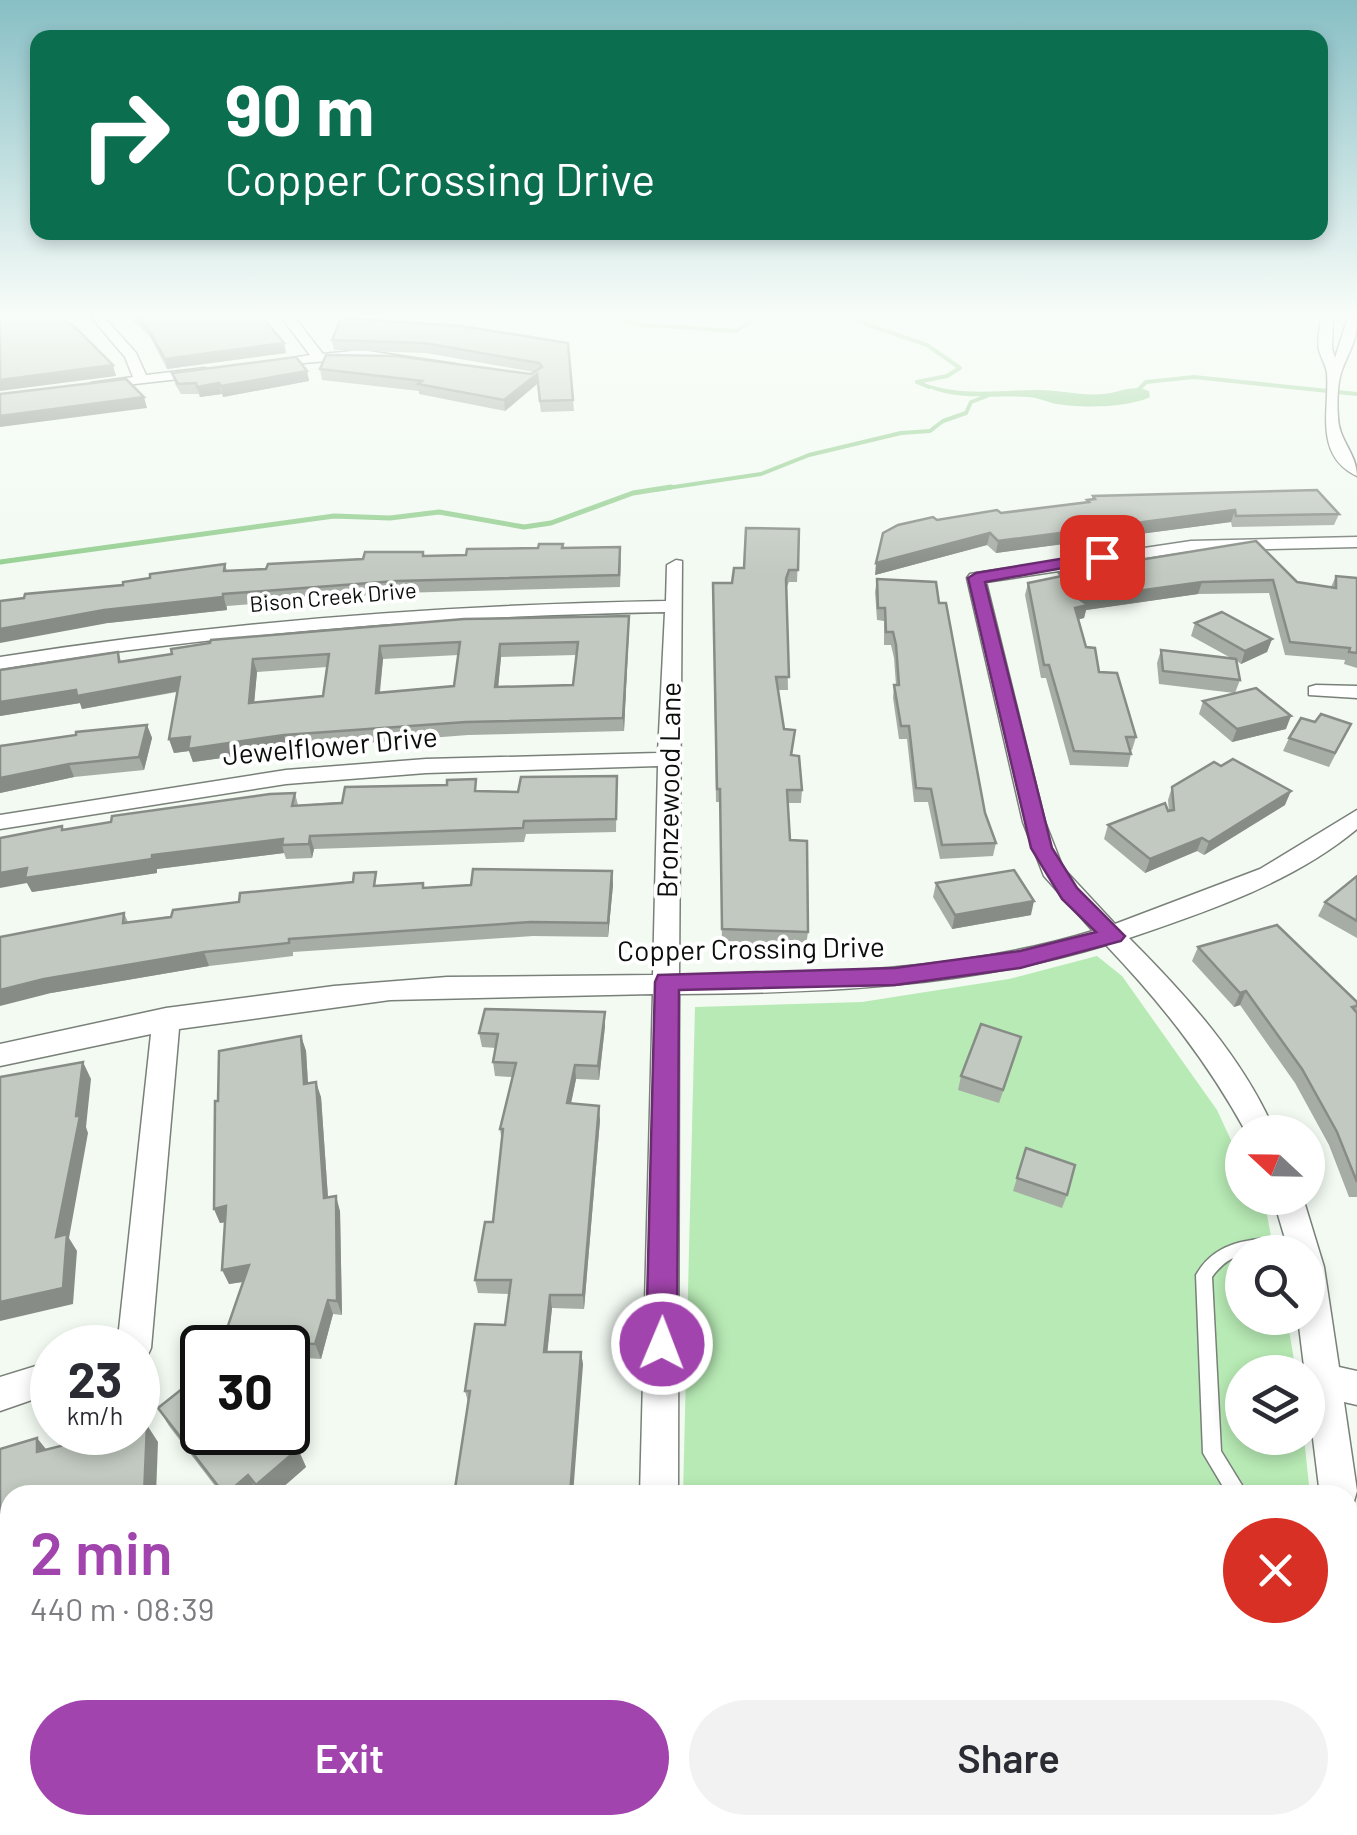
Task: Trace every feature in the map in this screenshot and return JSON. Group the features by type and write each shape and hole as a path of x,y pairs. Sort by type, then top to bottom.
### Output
{"street":[{"path":"1332,403 1336,440 1357,471"},
{"path":"1252,1115 1197,1030 1070,893 1042,848 976,578 1178,548 1357,542"},
{"name":"Bronzewood Lane","path":"659,1485 668,759 676,565"},
{"name":"Bison Creek Drive","path":"0,663 176,635 372,616 505,608 673,606"},
{"path":"1316,691 1357,692"},
{"name":"Jewelflower Drive","path":"0,822 304,776 492,763 668,759"},
{"name":"Copper Crossing Drive","path":"0,1054 166,1018 394,991 895,976 1020,959 1113,936 1215,899 1352,828"},
{"path":"136,1325 166,1018"},
{"path":"1325,1325 1341,1384 1339,1485"},
{"path":"0,1394 30,1384"}],"lane":[{"path":"1225,1252 1204,1275 1212,1452 1233,1485"}],"shaded area":[{"path":"1052,403 1131,403 1079,406"},
{"path":"1097,956 1122,976 1217,1110 1225,1127 1225,1215 1267,1215 1271,1235 1225,1235 1225,1335 1290,1335 1293,1355 1225,1355 1225,1455 1306,1455 1309,1485 683,1485 695,1007 862,1002 1009,979"}],"building":[{"path":"0,403 101,403 0,416"},
{"path":"1317,490 1339,514 1236,516 1235,510 998,541 990,533 876,563 883,533 898,525 933,517 937,520 1089,502 1095,499 1093,496"},
{"path":"746,528 799,529 798,570 789,570 786,579 789,677 776,677 784,729 795,730 791,755 799,756 802,790 787,790 790,840 807,841 808,932 722,929 713,583 732,583 734,568 744,568"},
{"path":"1256,541 1297,582 1336,588 1336,576 1357,578 1357,653 1349,652 1350,648 1290,642 1273,580 1202,582 1079,599 1088,605 1075,608 1086,647 1095,648 1099,672 1117,673 1136,737 1126,737 1131,754 1074,751 1049,665 1044,665 1028,583 1062,576 1059,573"},
{"path":"539,544 563,544 562,548 620,547 619,575 396,581 223,594 0,629 0,601 24,598 25,594 123,585 150,578 150,574 225,564 224,571 266,569 268,564 363,559 365,552 466,555 467,549 538,548"},
{"path":"877,579 936,582 939,603 946,603 985,813 996,843 942,845 931,789 916,788 909,726 901,726 894,685 899,685 896,645 893,632 886,632 885,608 878,608"},
{"path":"1222,612 1272,639 1245,651 1195,623"},
{"path":"629,616 623,718 466,722 284,735 188,749 190,737 169,739 180,677 77,696 76,690 0,702 0,670 118,652 119,662 172,654 171,649 211,640 464,619","holes":["460,642 454,686 376,693 380,646","578,642 573,685 495,687 500,644","329,654 323,696 249,703 253,659"]},
{"path":"1161,650 1236,659 1240,680 1163,671"},
{"path":"1256,688 1291,716 1237,729 1203,701"},
{"path":"1321,714 1351,724 1335,753 1289,738 1301,718 1315,722"},
{"path":"147,725 139,757 69,764 0,778 0,746 76,732"},
{"path":"1233,759 1291,791 1209,842 1202,838 1150,859 1108,825 1165,803 1168,811 1174,810 1172,787 1214,762 1221,766"},
{"path":"617,776 616,819 524,821 523,828 310,836 309,844 282,845 283,839 152,855 152,859 25,878 27,868 0,873 0,838 62,826 62,830 111,822 112,816 270,794 295,793 292,806 342,803 345,787 447,785 447,780 476,779 475,791 518,792 521,777"},
{"path":"473,869 612,871 608,923 531,922 289,939 289,943 204,952 0,990 0,937 124,913 123,923 171,917 173,910 239,902 240,893 353,882 354,873 376,872 374,886 471,885"},
{"path":"1014,870 1034,901 955,915 936,883"},
{"path":"1357,876 1357,921 1325,902"},
{"path":"1277,925 1357,1002 1352,1007 1357,1013 1357,1182 1337,1132 1302,1069 1246,991 1240,993 1198,947"},
{"path":"485,1009 605,1012 598,1066 575,1065 567,1103 599,1106 583,1295 550,1295 544,1352 581,1352 571,1485 456,1485 470,1391 465,1391 475,1324 505,1325 511,1280 475,1280 485,1222 493,1222 500,1129 516,1063 493,1062 498,1034 479,1033"},
{"path":"981,1024 1021,1037 1003,1090 961,1076"},
{"path":"301,1036 304,1084 316,1082 324,1198 336,1196 337,1301 328,1300 315,1344 310,1344 310,1325 228,1325 249,1265 222,1270 226,1206 214,1209 219,1051"},
{"path":"83,1062 76,1116 80,1116 56,1237 67,1234 63,1288 0,1302 0,1077"},
{"path":"1026,1148 1075,1165 1067,1195 1017,1178"},
{"path":"180,1390 180,1437 160,1406"},
{"path":"30,1440 30,1455 146,1455 144,1485 0,1485 0,1449"},
{"path":"194,1455 291,1455 256,1485 248,1475 236,1485 217,1485"}],"waterway":[{"path":"654,490 761,474 809,455 901,433 930,431 943,421 966,413 971,403"},
{"path":"0,562 334,516 390,518 439,512 524,527 551,523 633,493 671,487"}],"route":[{"path":"662,1344 667,982 895,976 1020,959 1113,936 1070,893 1052,870 1042,848 976,578 1102,557"}]}
